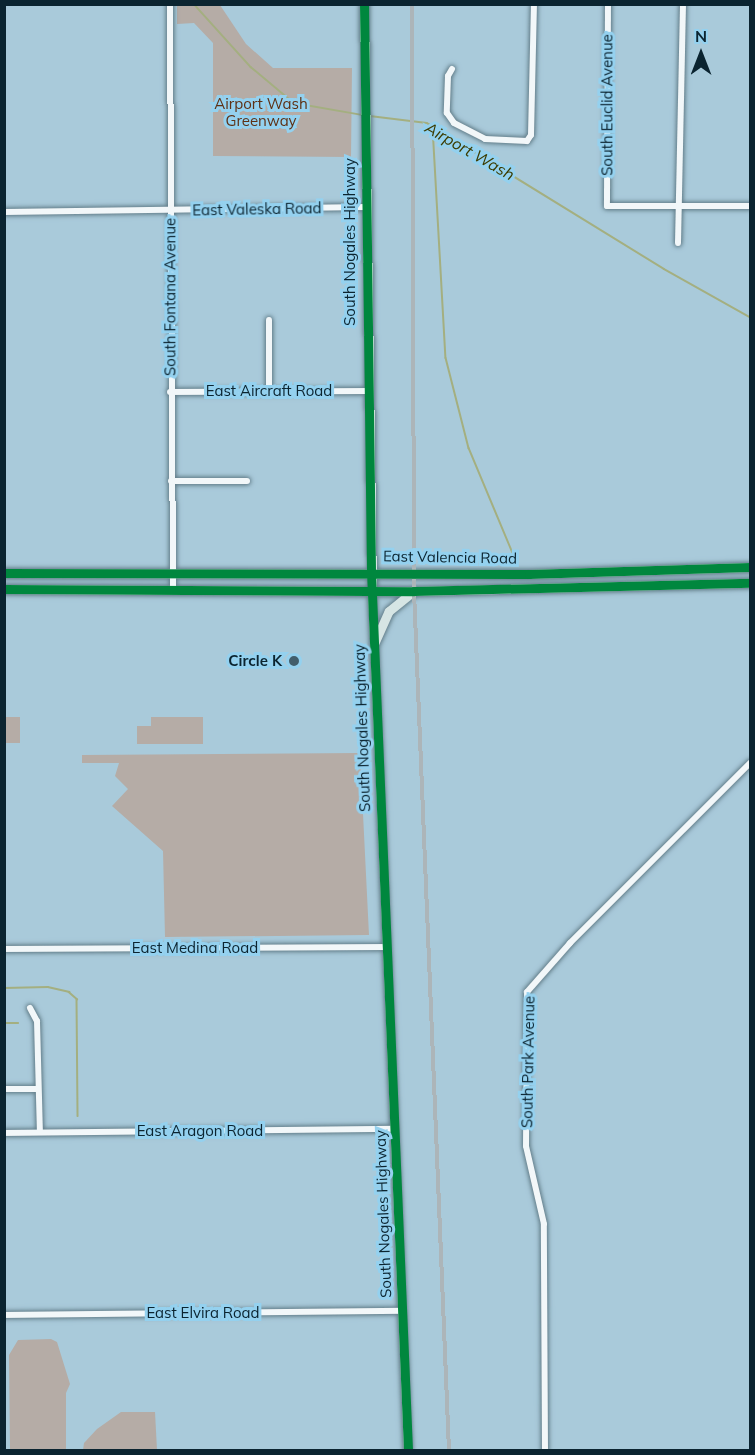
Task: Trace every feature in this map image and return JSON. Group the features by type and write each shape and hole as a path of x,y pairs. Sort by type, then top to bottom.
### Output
{"main road":[{"name":"South Nogales Highway","path":"364,4 371,571 408,1450"},
{"name":"East Valencia Road","path":"4,573 371,571 529,574 750,567"},
{"path":"677,571 677,587"},
{"path":"19,573 19,589"},
{"path":"529,574 529,590"},
{"name":"East Valencia Road","path":"4,589 414,591 677,587 750,583"},
{"path":"374,644 389,611 414,591"}],"street":[{"name":"South Fontana Avenue","path":"170,4 170,392 173,589"},
{"path":"452,69 448,76 449,116 485,140 526,142 531,135 534,4"},
{"name":"South Euclid Avenue","path":"608,4 607,206 679,206"},
{"path":"678,243 682,4"},
{"path":"679,206 750,206"},
{"name":"East Valeska Road","path":"4,212 366,207"},
{"path":"269,320 269,392"},
{"name":"East Aircraft Road","path":"170,392 367,391"},
{"path":"171,481 247,481"},
{"name":"South Park Avenue","path":"545,1450 544,1224 526,1146 527,992 538,975 750,762"},
{"name":"East Medina Road","path":"4,949 386,947"},
{"path":"30,1008 37,1021 40,1132"},
{"path":"4,1089 38,1089"},
{"name":"East Aragon Road","path":"4,1133 395,1129"},
{"name":"East Elvira Road","path":"4,1315 402,1311"}],"green space":[{"name":"Airport Wash Greenway","path":"177,5 220,5 246,44 273,68 352,68 351,157 213,156 213,43 194,23 177,24"},
{"path":"4,717 20,717 20,743 4,743"},
{"path":"151,717 203,717 203,744 137,744 137,726 151,726"},
{"path":"360,753 369,935 165,937 163,851 112,806 128,789 115,776 119,763 82,763 82,755"},
{"path":"51,1339 57,1342 70,1384 66,1393 66,1450 10,1450 9,1355 18,1340"},
{"path":"121,1412 155,1412 157,1450 83,1450 84,1443 97,1429"}],"waterway":[{"name":"Airport Wash","path":"194,4 251,67 294,103 363,115"},
{"name":"Airport Wash","path":"370,116 427,123 664,269 750,317"},
{"path":"433,127 446,358 469,448 517,563"},
{"path":"4,988 48,987 69,992 77,999 78,1116"},
{"path":"4,1023 18,1023"}],"railway":[{"path":"412,4 414,591 449,1450"}],"cycle path":[{"path":"364,4 371,571 408,1450"},
{"path":"4,573 529,574 750,567"},
{"path":"4,589 414,591 750,583"}],"place":[{"name":"Circle K","path":"294,661"}]}
